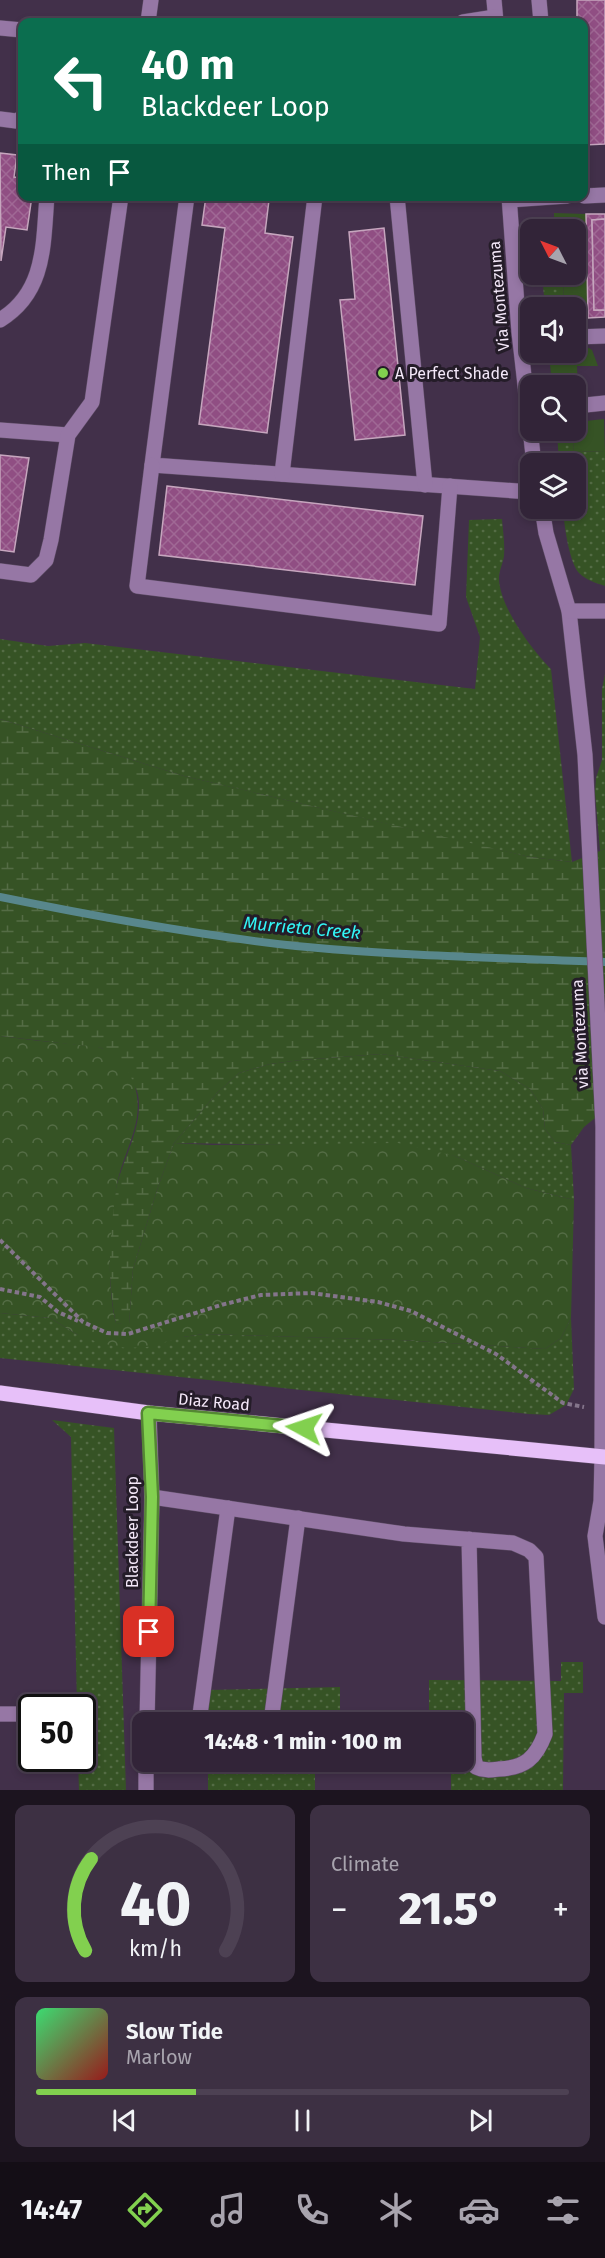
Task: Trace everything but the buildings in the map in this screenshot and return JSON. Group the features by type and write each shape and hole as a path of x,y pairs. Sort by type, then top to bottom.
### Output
{"main road":[{"name":"Diaz Road","path":"0,1393 148,1413 604,1457"}],"street":[{"path":"149,18 151,0"},
{"path":"494,0 496,18"},
{"path":"539,0 541,18"},
{"path":"0,28 18,30"},
{"path":"0,119 18,120"},
{"path":"588,196 605,195"},
{"path":"0,320 14,312 33,287 41,260 47,201"},
{"path":"0,571 31,575 46,560 68,435 92,402 120,201"},
{"path":"186,201 137,586 439,624 450,486"},
{"path":"282,474 314,201"},
{"path":"397,201 425,484"},
{"name":"Via Montezuma","path":"509,201 521,297"},
{"path":"586,337 605,336"},
{"path":"586,405 605,403"},
{"path":"0,430 68,435"},
{"path":"152,465 520,491"},
{"path":"544,519 568,611 605,610"},
{"name":"via Montezuma","path":"568,611 585,755 603,1127 602,1410 604,1457 601,1501 595,1536 605,1617"},
{"name":"Blackdeer Loop","path":"147,1712 152,1497 148,1413"},
{"path":"152,1497 404,1534 470,1539 513,1543 529,1551 536,1557 545,1734 532,1758 521,1766 483,1770 476,1767 470,1539"},
{"path":"200,1712 228,1508"},
{"path":"272,1712 298,1518"},
{"path":"0,1714 18,1714"},
{"path":"146,1772 146,1790"}],"path":[{"path":"0,1240 83,1322"},
{"path":"0,1289 40,1297 58,1312 107,1333 128,1334 221,1305 261,1296 311,1293 378,1302 411,1311 496,1354 563,1403 602,1410"}],"green space":[{"path":"554,213 586,214 588,318 586,318 586,297 563,297 564,285 586,285 586,219 554,218"},
{"path":"543,285 564,285 563,297 544,297"},
{"path":"586,348 592,350 598,366 577,366 577,375 551,375 550,363 586,363"},
{"path":"604,419 605,451 574,452 573,441 586,441 586,421"},
{"path":"558,441 573,441 574,452 605,451 605,586 591,581 575,568 566,533 564,519 586,519 586,453 558,453"},
{"path":"502,519 504,551 499,575 500,589 518,627 551,669 572,862 530,857 184,776 0,719 0,639 48,646 85,643 475,689 480,637 466,597 469,520"},
{"path":"605,674 605,849 600,851 595,792 596,778 602,760 602,689"},
{"path":"0,719 184,776 530,857 572,862 605,849 605,1110 584,1127 571,1145 555,1142 545,1129 543,1109 530,1089 500,1071 381,1054 270,1064 239,1073 218,1092 174,1143 133,1269 129,1325 116,1323 110,1274 111,1221 116,1189 136,1128 139,1103 137,1091 102,1048 0,1036"},
{"path":"0,1036 104,1049 121,1060 131,1077 138,1106 133,1134 119,1176 111,1240 111,1292 116,1323 129,1324 133,1269 174,1143 212,1145 398,1143 455,1156 526,1188 574,1200 571,1318 561,1338 545,1349 399,1340 203,1334 147,1347 126,1348 100,1343 78,1335 50,1318 0,1313"},
{"path":"381,1054 500,1071 530,1089 543,1109 545,1129 555,1142 571,1145 574,1200 526,1188 455,1156 301,1145 174,1143 218,1092 239,1073 270,1064"},
{"path":"0,1313 50,1318 78,1335 183,1337 203,1334 399,1340 545,1349 561,1338 571,1318 574,1389 566,1405 549,1415 529,1414 0,1358"},
{"path":"52,1420 114,1428 126,1790 79,1790 78,1772 96,1772 96,1694 77,1694 71,1437"},
{"path":"561,1662 583,1662 583,1693 564,1693 563,1790 451,1790 451,1772 474,1772 474,1712 429,1712 429,1680 561,1681"},
{"path":"340,1687 340,1712 208,1712 207,1690"},
{"path":"208,1772 315,1772 315,1790 208,1790"}],"waterway":[{"name":"Murrieta Creek","path":"0,897 147,925 296,946 412,954 605,962"}],"place":[{"name":"A Perfect Shade","path":"383,373"}],"route":[{"path":"149,1632 152,1497 148,1413 304,1428"}]}
